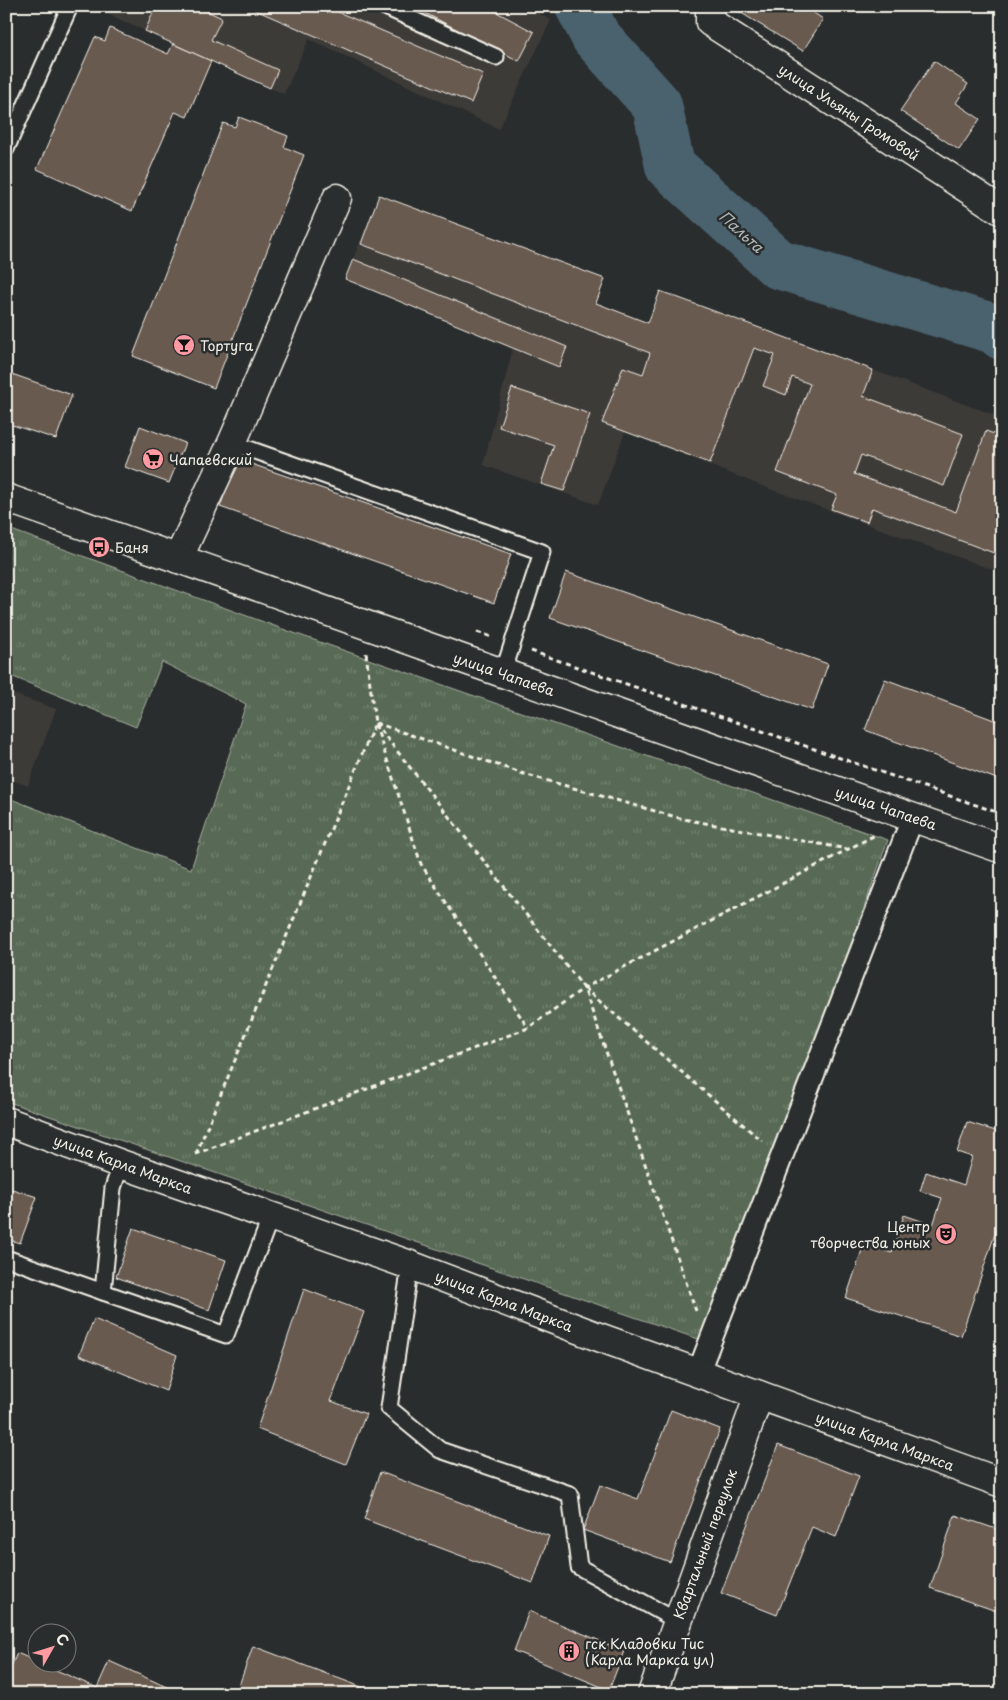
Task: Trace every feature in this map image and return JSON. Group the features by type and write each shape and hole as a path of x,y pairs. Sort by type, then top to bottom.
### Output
{"street":[{"name":"улица Ульяны Громовой","path":"710,6 710,22 1002,211"},
{"path":"178,559 232,443 337,198"},
{"name":"улица Чапаева","path":"6,498 1002,849"},
{"path":"698,1373 913,817"},
{"name":"улица Карла Маркса","path":"6,1121 121,1164 410,1265 698,1373 1002,1483"},
{"name":"Квартальный переулок","path":"652,1694 759,1395"}],"lane":[{"path":"6,149 70,6"},
{"path":"383,6 496,57"},
{"path":"232,443 542,552 502,673"},
{"path":"103,1292 113,1188 121,1164"},
{"path":"6,1258 226,1335 271,1216"},
{"path":"410,1265 404,1290 389,1408 440,1450 570,1494 579,1567 677,1621"}],"path":[{"path":"365,652 375,723 421,864 528,1028"},
{"path":"375,723 524,774 683,819 847,849"},
{"path":"375,723 584,988 781,1158"},
{"path":"375,723 195,1154 528,1028 584,988 879,833"},
{"path":"584,988 699,1319 710,1343"}],"shaded area":[{"path":"90,6 525,6 551,20 499,129 309,39 284,94"},
{"path":"379,195 605,279 596,303 648,323 660,291 1002,418 1002,564 999,572 770,489 625,432 598,505 483,465 513,348 345,279"},
{"path":"13,694 56,709 28,786 6,778 6,714"}],"green space":[{"path":"6,528 291,632 888,840 710,1343 6,1101 6,797 191,869 246,704 162,662 136,727 6,674"}],"building":[{"path":"156,6 196,6 222,18 211,40 278,70 270,88 145,31"},
{"path":"246,6 324,6 483,74 471,103"},
{"path":"411,6 485,6 534,32 519,61"},
{"path":"730,6 803,6 823,19 803,51"},
{"path":"110,28 168,54 173,44 211,61 187,117 175,112 132,211 37,169 95,37 105,41"},
{"path":"934,61 968,84 956,103 980,119 959,150 900,111"},
{"path":"239,117 288,136 284,147 304,155 214,388 133,356 223,123 235,127"},
{"path":"379,195 605,279 596,303 648,323 660,291 873,370 863,396 963,434 944,486 861,455 854,474 956,512 986,431 1002,437 1002,556 872,508 867,522 831,509 837,495 777,472 810,384 792,377 786,395 763,386 775,355 754,348 710,463 602,423 623,367 643,374 650,353 361,244"},
{"path":"353,259 567,347 559,367 345,279"},
{"path":"6,372 72,395 56,439 6,423"},
{"path":"512,388 590,414 564,491 541,484 554,445 499,427"},
{"path":"140,426 185,443 169,483 125,467"},
{"path":"237,459 511,554 494,603 220,507"},
{"path":"566,572 828,664 812,710 550,618"},
{"path":"885,679 1002,723 1002,781 865,730"},
{"name":"Центр творчества юных","path":"967,1122 1002,1133 1002,1213 961,1336 846,1298 864,1244 892,1253 904,1215 933,1225 942,1198 920,1191 926,1172 964,1185 972,1157 957,1152"},
{"path":"6,1187 37,1197 20,1243 6,1239"},
{"path":"133,1228 226,1260 209,1310 116,1277"},
{"path":"304,1289 364,1312 331,1401 366,1414 346,1464 257,1429"},
{"path":"94,1319 177,1355 166,1391 79,1355"},
{"path":"671,1410 720,1429 670,1562 583,1530 600,1485 638,1499"},
{"path":"778,1445 859,1476 836,1537 812,1527 777,1615 721,1593"},
{"path":"380,1472 549,1536 533,1583 364,1519"},
{"path":"955,1515 1002,1531 1002,1613 930,1588"},
{"name":"гск Кладовки Тис (Карла Маркса ул)","path":"529,1611 624,1651 609,1690 514,1651"},
{"path":"253,1646 380,1694 236,1694"},
{"path":"17,1653 28,1658 28,1672 60,1672 97,1688 109,1661 169,1688 167,1694 6,1694 6,1678"}],"waterway":[{"name":"Пальта","path":"580,6 596,37 657,105 670,166 778,264 995,329 1002,335"}],"place":[{"name":"Тортуга","path":"184,345"},
{"name":"Чапаевский","path":"153,459"},
{"name":"Баня","path":"99,547"},
{"name":"Центр творчества юных","path":"946,1234"},
{"name":"гск Кладовки Тис (Карла Маркса ул)","path":"569,1651"}]}
